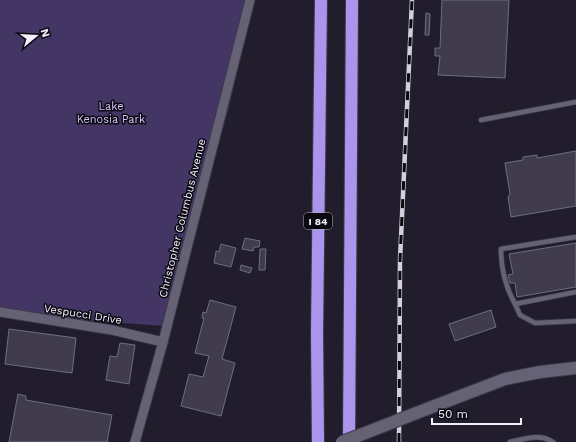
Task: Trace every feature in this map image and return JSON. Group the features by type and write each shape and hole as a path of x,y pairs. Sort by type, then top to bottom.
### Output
{"highway":[{"name":"I 84","path":"318,442 317,317 321,0"},
{"path":"349,442 352,0"}],"street":[{"name":"Christopher Columbus Avenue","path":"135,442 163,342 250,0"},
{"name":"Vespucci Drive","path":"0,312 112,330 163,342"},
{"path":"342,442 505,380 534,373 576,368"}],"lane":[{"path":"481,120 576,102"},
{"path":"576,237 501,249 501,265 506,290 515,304 520,316 535,323 576,321"},
{"path":"515,304 576,292"},
{"path":"510,442 535,436 543,437 553,442"}],"green space":[{"name":"Lake Kenosia Park","path":"0,0 254,0 228,111 164,326 0,314"}],"building":[{"path":"442,0 509,0 505,78 438,75 440,56 435,56 435,48 440,48"},
{"path":"426,13 430,14 429,35 425,35"},
{"path":"576,151 576,206 511,217 508,197 510,194 505,163 523,160 523,157 537,155 537,158"},
{"path":"245,238 260,241 259,247 254,247 253,251 242,249"},
{"path":"576,243 576,287 517,297 515,283 510,283 508,275 513,274 509,254"},
{"path":"221,244 236,248 231,267 214,263 216,251 219,252"},
{"path":"260,249 266,249 265,270 259,270"},
{"path":"241,265 252,268 250,273 240,270"},
{"path":"210,300 236,307 222,359 235,363 221,416 181,406 189,374 203,377 209,356 195,353 204,318 202,318 203,312 206,313"},
{"path":"491,310 496,327 455,341 449,324"},
{"path":"9,329 76,338 72,373 5,364"},
{"path":"120,343 135,345 129,384 106,380 110,356 117,357"},
{"path":"18,394 26,396 26,400 112,415 107,442 9,442"}],"railway":[{"path":"399,442 400,260 412,0"}]}
